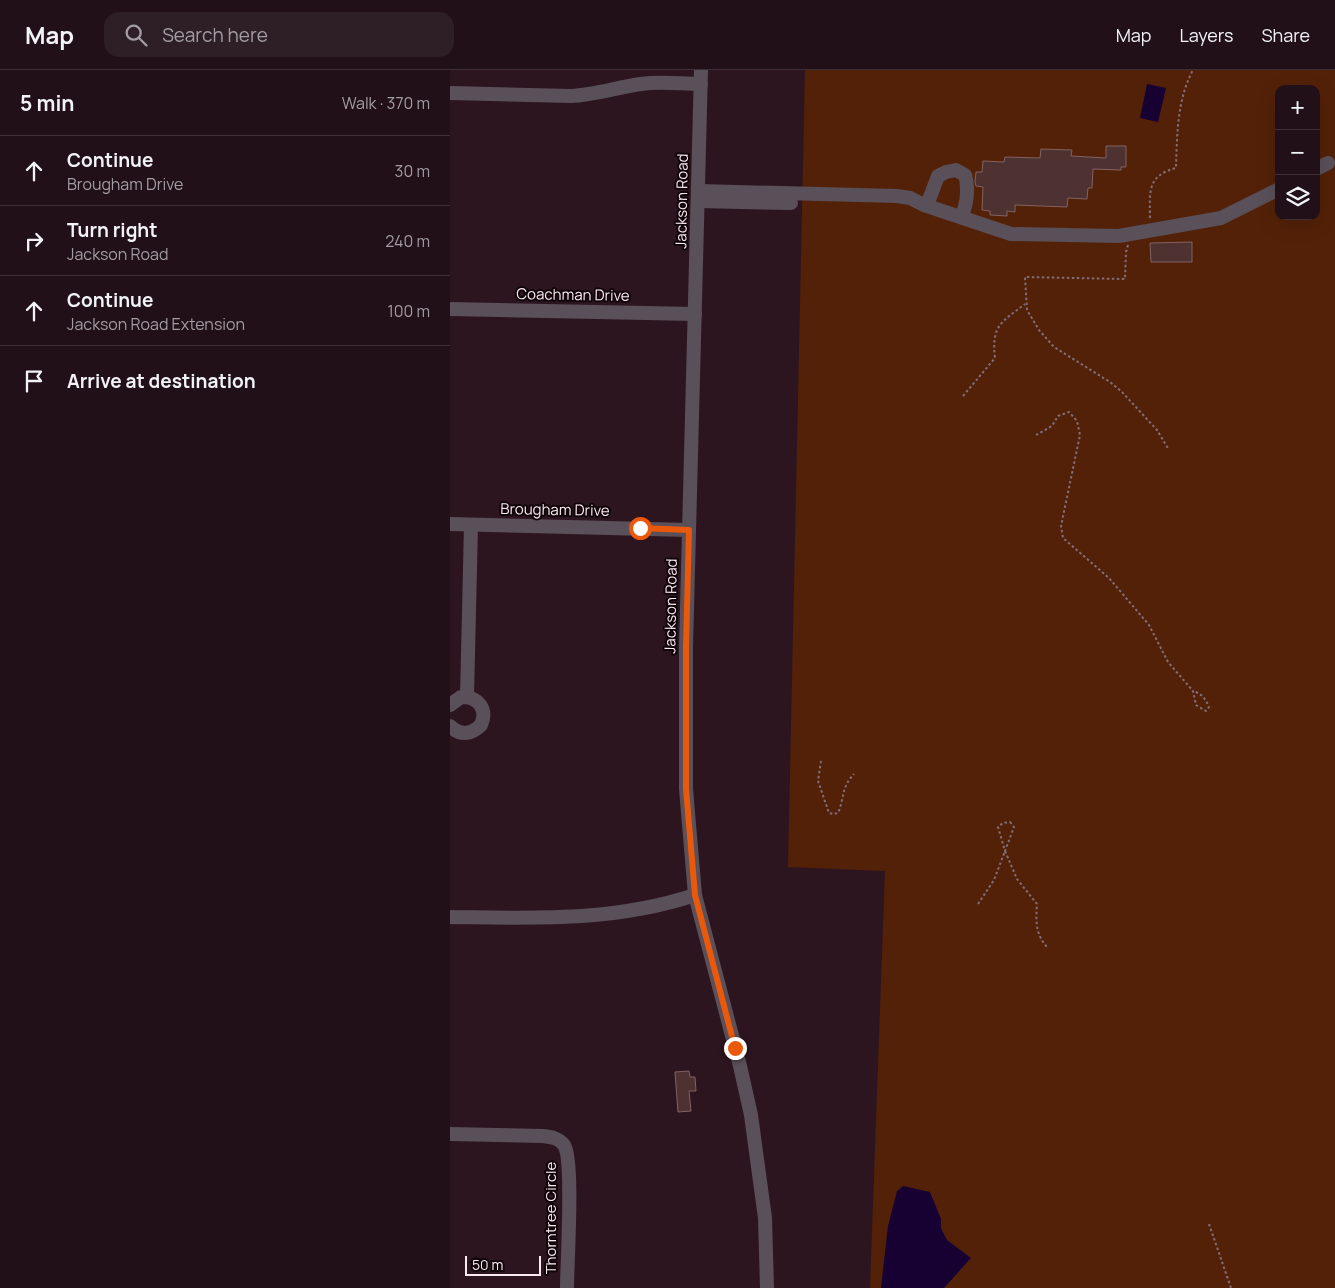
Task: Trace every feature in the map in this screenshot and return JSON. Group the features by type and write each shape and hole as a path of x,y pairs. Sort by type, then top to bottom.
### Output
{"street":[{"name":"Jackson Road","path":"701,70 686,647 686,789 695,895 751,1115 765,1218 767,1288"},
{"path":"450,93 571,96 590,95 658,82 701,84"},
{"path":"926,205 938,176 956,170 965,175 968,183 966,204 961,217"},
{"path":"698,196 897,196 910,198 1011,234 1120,236 1222,218 1275,190"},
{"name":"Coachman Drive","path":"450,309 695,314"},
{"name":"Brougham Drive","path":"450,524 689,530"},
{"path":"467,697 471,525"},
{"path":"450,705 455,699 467,697 478,702 482,707 484,720 476,730 465,734 454,730 450,726"},
{"path":"450,917 595,916 657,907 695,895"},
{"name":"Thorntree Circle","path":"450,1134 543,1136 557,1139 563,1144 567,1151 570,1172 567,1288"}],"path":[{"path":"1150,223 1151,185 1161,174 1176,168 1182,105 1186,86 1193,70"},
{"path":"1128,245 1125,279 1025,277 1025,304 1039,330 1054,347 1110,382 1122,392 1157,430 1169,450"},
{"path":"963,396 995,358 993,343 1000,323 1025,304"},
{"path":"1036,435 1052,426 1058,416 1069,412 1077,421 1080,436 1062,526 1063,538 1109,578 1149,625 1168,662 1193,691 1196,705 1206,711 1209,707 1205,698 1200,693 1193,691"},
{"path":"821,761 818,781 829,813 838,812 842,803 843,791 854,774"},
{"path":"978,904 994,880 1005,851 1014,827 1010,822 1002,823 998,827 1005,851 1017,879 1037,904 1036,927 1046,947"},
{"path":"1209,1224 1221,1264 1231,1288"}],"shaded area":[{"path":"805,70 1335,70 1335,1288 870,1288 885,871 788,867"},
{"path":"1147,84 1166,88 1158,122 1140,118"},
{"path":"903,1186 930,1192 941,1219 941,1228 947,1240 971,1258 944,1288 881,1288 888,1226 897,1191"}],"building":[{"path":"1106,146 1126,146 1126,167 1121,167 1121,170 1093,169 1092,188 1088,188 1087,199 1068,198 1067,207 1015,205 1015,212 1007,211 1007,216 990,215 990,211 982,210 983,187 976,186 975,182 976,172 982,172 983,161 1004,162 1005,157 1040,158 1041,149 1072,150 1071,156 1106,158"},
{"path":"1192,242 1192,262 1151,262 1150,243"},
{"path":"689,1071 690,1077 695,1077 696,1091 689,1091 691,1111 678,1112 675,1072"}],"route":[{"path":"640,528 689,530 686,647 686,789 695,895 735,1048"}]}
